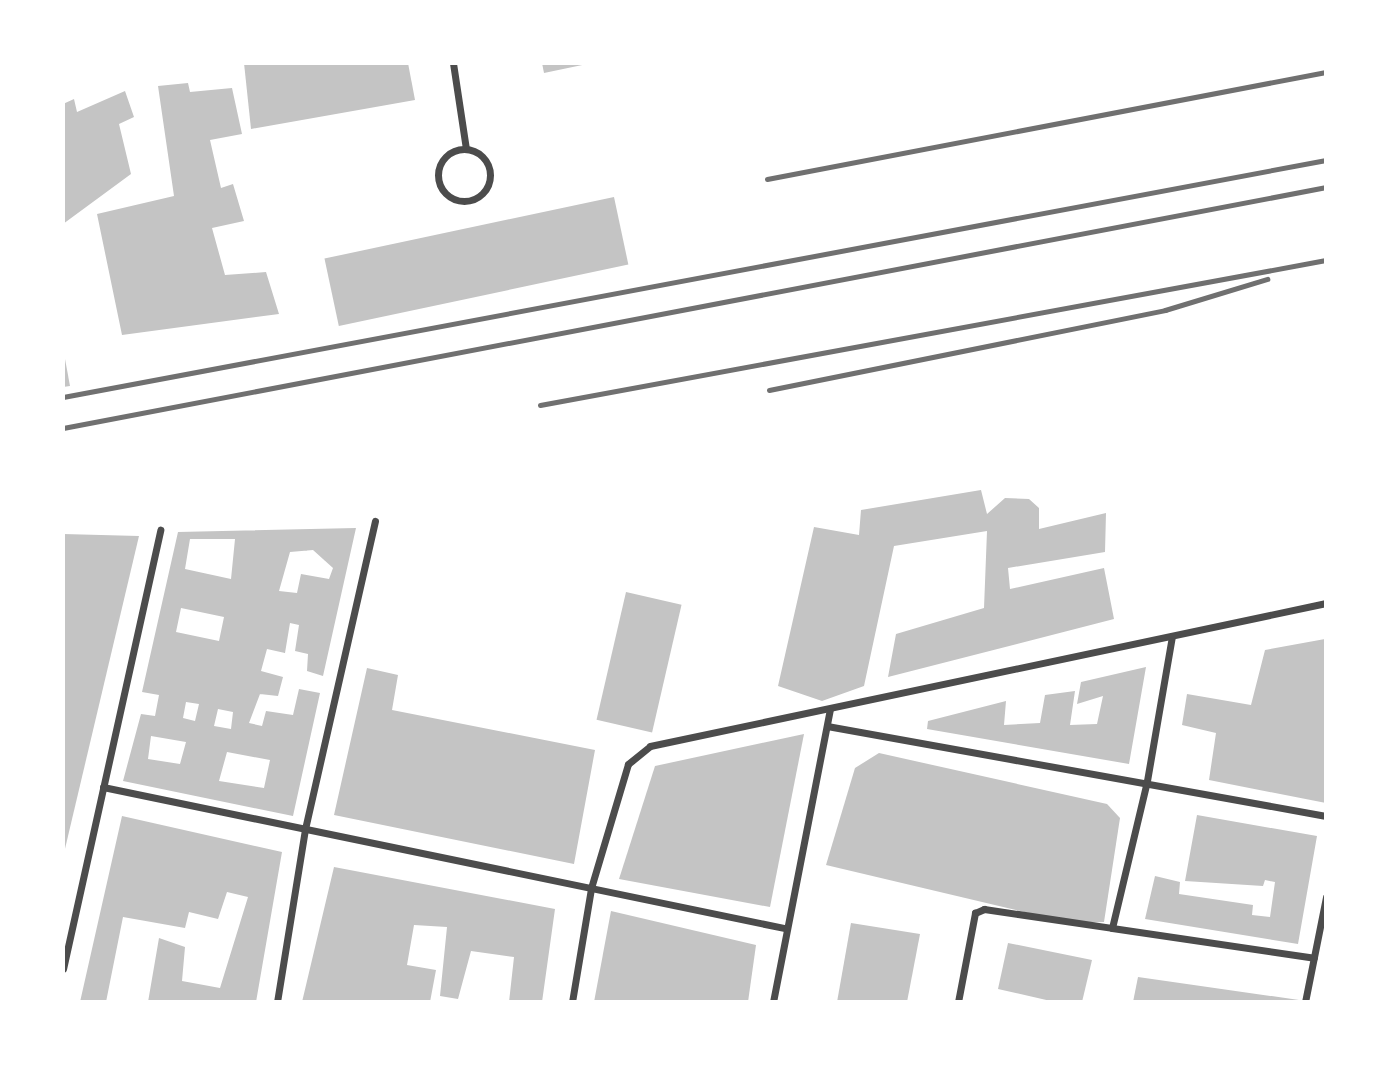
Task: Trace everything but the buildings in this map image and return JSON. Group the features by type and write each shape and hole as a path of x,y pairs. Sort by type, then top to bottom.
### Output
{"street":[{"path":"453,63 466,149"},
{"path":"466,149 486,161 490,177 478,197 460,201 445,193 438,176 443,159 466,149"},
{"path":"276,1002 304,829 375,521"},
{"path":"63,969 160,530"},
{"path":"572,1002 591,888 628,764 650,746 1326,603"},
{"path":"1112,928 1147,781 1172,636"},
{"path":"774,1002 784,928 830,710"},
{"path":"827,726 1147,781 1326,816"},
{"path":"103,788 784,928"},
{"path":"1305,1002 1326,897"},
{"path":"958,1002 975,912 984,909 1314,958"}],"railway":[{"path":"767,179 1326,72"},
{"path":"63,397 1326,160"},
{"path":"63,428 1326,187"},
{"path":"540,405 1326,260"},
{"path":"769,390 1165,310 1267,279"}]}
